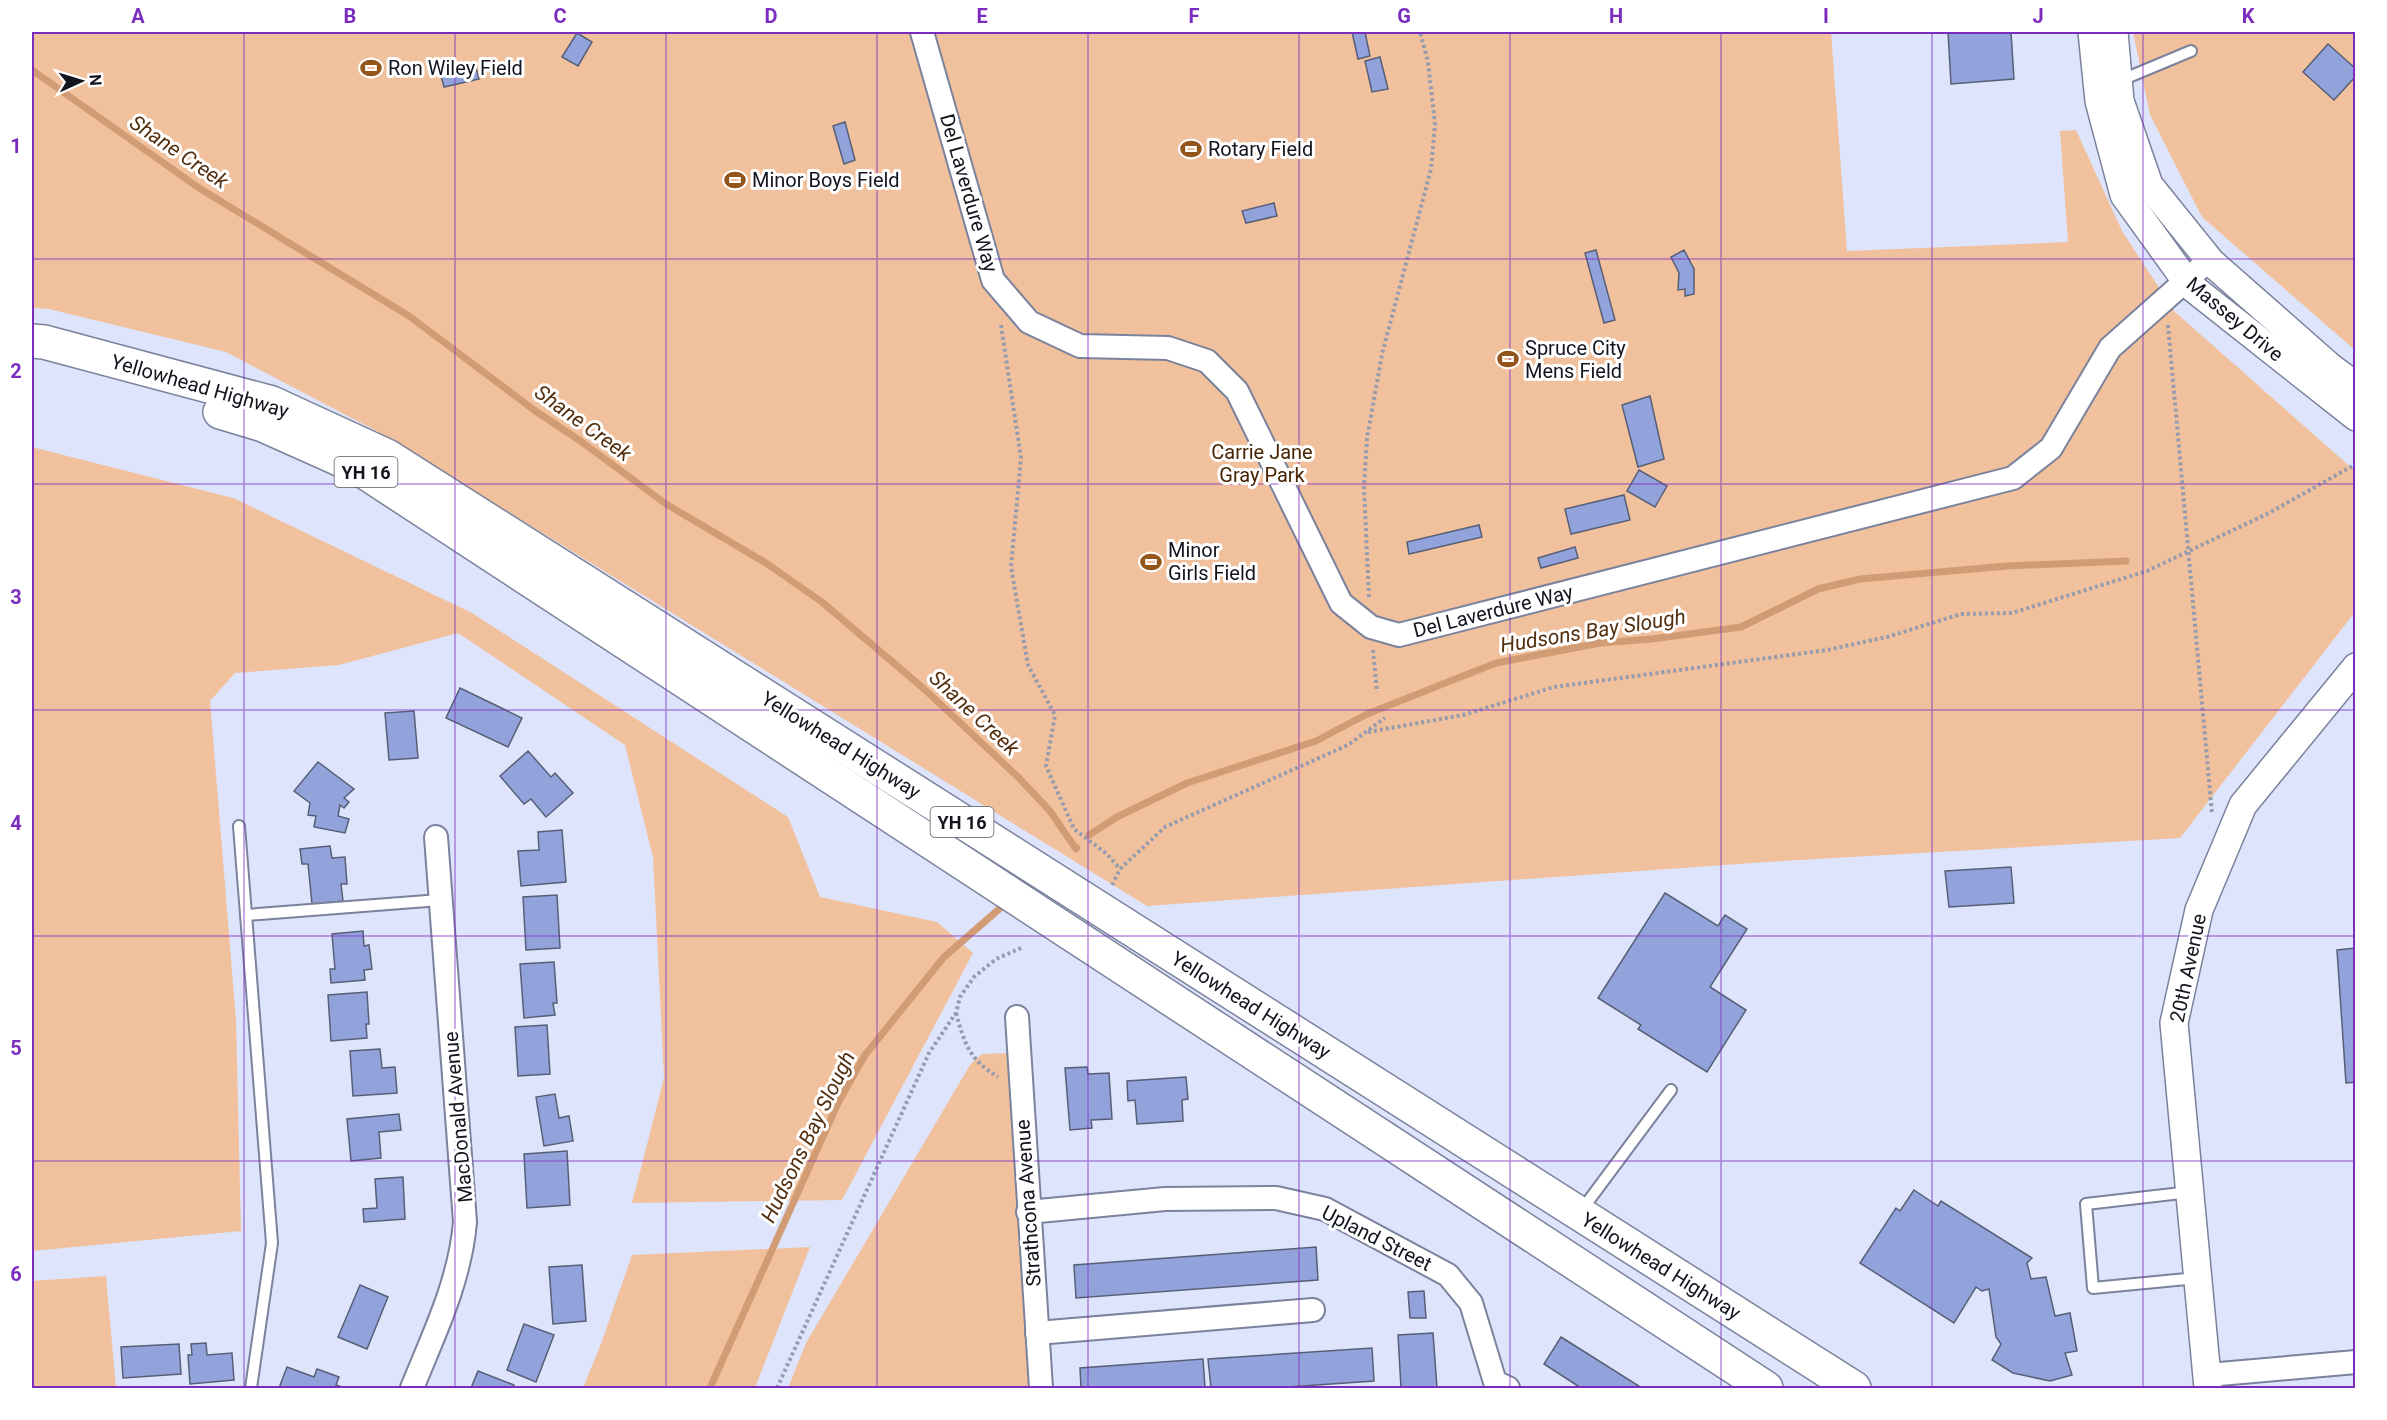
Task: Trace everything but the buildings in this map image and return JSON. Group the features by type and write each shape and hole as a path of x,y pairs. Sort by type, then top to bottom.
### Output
{"highway":[{"name":"Yellowhead Highway","path":"32,340 272,403 387,456 1854,1389"},
{"name":"Yellowhead Highway","path":"32,360 263,425 357,467 1766,1389"}],"street":[{"name":"Del Laverdure Way","path":"922,32 993,280 1029,322 1080,346 1167,348 1207,361 1237,391 1341,603 1371,627 1399,635 2013,478 2051,448 2110,348 2187,282 2209,260"},
{"name":"Massey Drive","path":"2092,32 2108,85 2120,101 2149,185 2209,260 2329,366 2355,386"},
{"name":"Massey Drive","path":"2114,32 2108,85 2099,101 2124,195 2187,282 2355,417"},
{"name":"20th Avenue","path":"2208,1382 2174,1023 2199,910 2243,805 2355,667"},
{"name":"MacDonald Avenue","path":"412,1389 457,1273 463,1250 465,1222 436,837"},
{"name":"Strathcona Avenue","path":"1017,1017 1041,1389"},
{"name":"Upland Street","path":"1028,1212 1176,1199 1276,1198 1325,1209 1448,1275 1471,1303 1495,1382 1508,1389"},
{"path":"1036,1333 1313,1310"},
{"path":"2208,1382 2355,1362"}],"lane":[{"path":"2108,85 2191,51"},
{"path":"238,826 272,1244 250,1389"},
{"path":"246,915 440,900"},
{"path":"1579,1214 1671,1090"},
{"path":"2190,1192 2086,1204 2093,1288 2198,1278"}],"path":[{"path":"1377,692 1371,627 1364,487 1367,438 1382,354 1431,169 1435,124 1428,62 1420,32"},
{"path":"2166,300 2212,818"},
{"path":"1001,322 1021,458 1011,567 1028,664 1055,715 1046,766 1074,829 1107,854 1120,869"},
{"path":"1368,732 1463,715 1554,687 1827,650 1887,637 1962,614 2013,613 2147,571 2269,513 2355,464"},
{"path":"1108,892 1120,869 1165,827 1348,745 1385,718"},
{"path":"777,1389 929,1053 956,1013 960,997 974,977 996,959 1021,948"},
{"path":"956,1013 963,1038 981,1066 1021,1086"}],"green space":[{"name":"Carrie Jane Gray Park","path":"32,32 1831,32 1847,251 2068,242 2060,131 2076,130 2122,231 2175,312 2355,471 2355,612 2180,838 1766,862 1147,906 382,434 226,352 49,309 32,308"},
{"path":"2133,32 2355,32 2355,350 2202,217 2150,115"},
{"path":"32,447 233,498 472,613 788,817 820,897 937,922 973,953 842,1200 632,1203 664,1078 653,857 625,745 458,633 339,665 235,673 210,701 236,1020 241,1231 32,1251"},
{"path":"1012,1053 1040,1388 788,1388 806,1343 970,1065 982,1054"},
{"path":"810,1247 755,1388 583,1388 632,1255"},
{"path":"106,1276 116,1388 32,1388 32,1281"}],"waterway":[{"name":"Shane Creek","path":"32,70 199,188 409,316 534,410 666,504 766,563 822,602 923,688 1018,777 1050,811 1077,848"},
{"name":"Hudsons Bay Slough","path":"1089,835 1117,817 1187,783 1316,741 1367,714 1496,663 1600,643 1652,639 1741,627 1818,589 1860,579 2007,566 2126,561"},
{"name":"Hudsons Bay Slough","path":"710,1388 838,1103 865,1055 944,957 1005,904"}],"place":[{"name":"Ron Wiley Field","path":"371,68"},
{"name":"Rotary Field","path":"1191,149"},
{"name":"Minor Boys Field","path":"735,180"},
{"name":"Spruce City Mens Field","path":"1508,359"},
{"name":"Minor Girls Field","path":"1151,562"}]}
